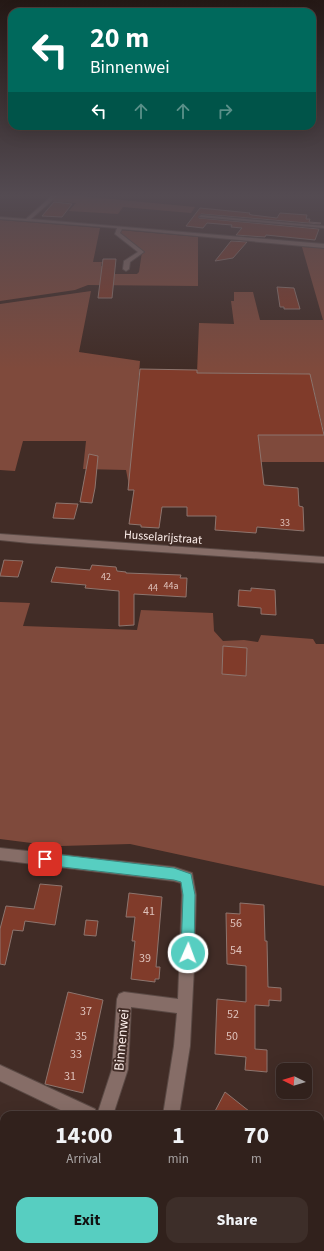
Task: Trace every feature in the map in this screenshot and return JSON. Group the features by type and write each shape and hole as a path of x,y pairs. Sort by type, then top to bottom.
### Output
{"street":[{"path":"126,269 128,261 140,252"},
{"name":"Husselarijstraat","path":"0,537 37,541 324,560"},
{"path":"0,854 174,874 187,878 189,895 187,968 182,1046 172,1111"},
{"name":"Binnenwei","path":"106,1111 120,1069 124,999 184,1007"},
{"path":"0,1073 81,1111"}],"shaded area":[{"path":"0,252 95,252 93,262 102,262 101,266 114,267 111,274 137,274 139,272 142,252 198,252 198,286 88,285 75,290 0,301"},
{"path":"304,252 324,252 324,433 310,374 197,373 199,323 234,324 231,301 234,301 234,292 253,292 260,320 323,320"},
{"path":"91,291 79,352 140,361 130,491 126,470 83,469 86,441 23,441 15,471 0,470 0,304"},
{"path":"258,435 324,435 324,462 259,462"},
{"path":"0,602 30,603 23,626 137,630 141,610 213,613 214,631 223,641 244,640 258,642 261,635 313,639 316,644 324,644 324,886 130,844 61,846 55,849 47,845 0,839"}],"building":[{"path":"222,252 238,252 233,258 215,261"},
{"path":"103,259 116,259 112,298 98,298"},
{"path":"277,287 294,288 300,309 284,309 284,307 280,307"},
{"path":"140,369 197,370 197,373 310,374 324,435 258,435 264,485 298,488 299,506 303,507 304,531 257,527 256,533 215,530 216,516 187,516 187,507 162,507 159,528 141,527 141,525 129,524 134,490 128,490"},
{"path":"89,454 98,456 92,503 80,502"},
{"path":"56,503 78,504 74,519 53,518"},
{"path":"4,560 23,561 18,577 0,576"},
{"path":"92,565 116,567 117,571 126,573 181,575 180,578 187,578 186,597 134,594 134,625 119,626 119,591 85,588 86,585 51,582 56,567 90,570"},
{"path":"251,588 275,590 276,615 261,614 261,608 238,606 239,590 251,591"},
{"path":"223,646 247,648 246,676 222,674"},
{"path":"40,884 62,886 55,925 25,921 23,931 13,930 5,965 0,964 0,929 6,906 34,909"},
{"path":"129,893 162,897 156,967 160,967 159,979 155,979 155,982 131,979 135,941 132,941 135,917 126,917"},
{"path":"240,903 264,905 265,941 267,941 268,987 281,988 281,1001 269,1000 269,1006 255,1005 255,1049 267,1050 267,1072 245,1070 246,1057 215,1054 217,999 246,1002 246,966 227,964 226,913 240,914"},
{"path":"86,920 98,921 96,936 84,935"},
{"path":"68,992 103,1000 83,1093 45,1084"},
{"path":"225,1092 249,1111 215,1111"}],"route":[{"path":"45,859 174,874 187,878 189,895 188,953"}]}
